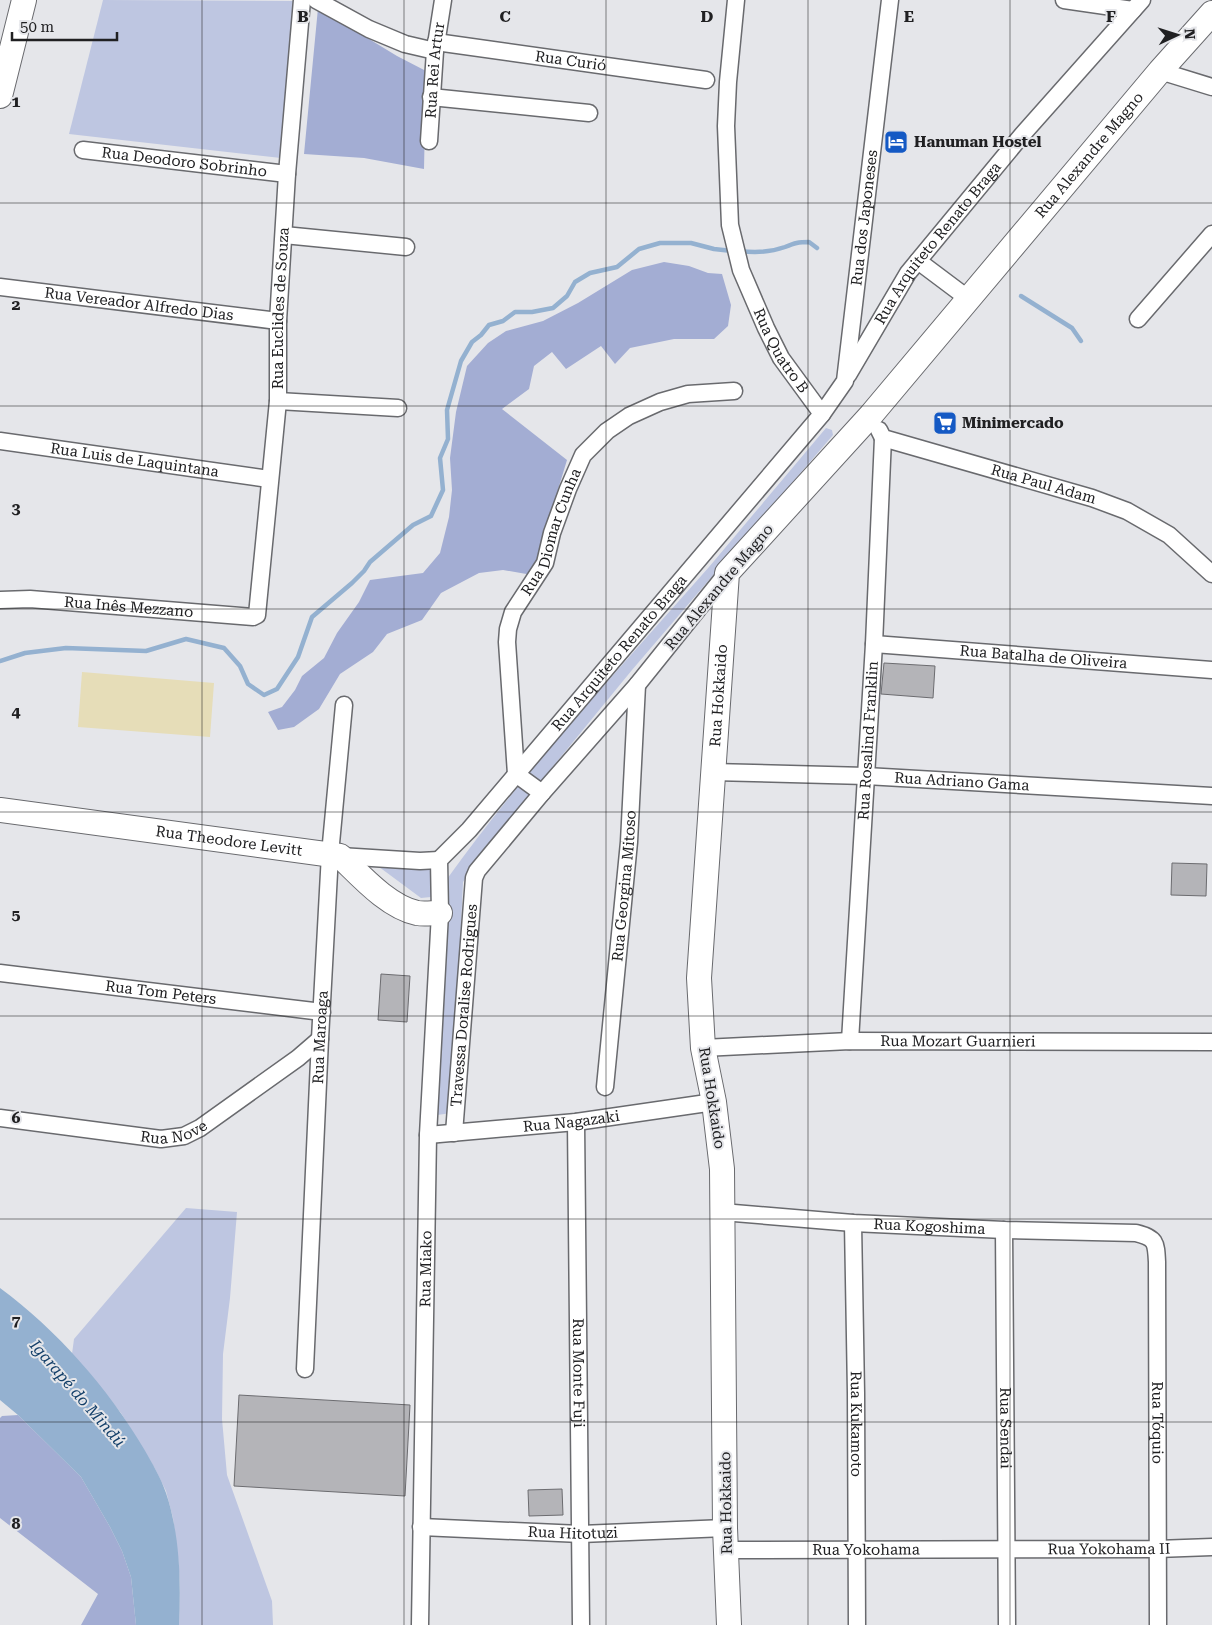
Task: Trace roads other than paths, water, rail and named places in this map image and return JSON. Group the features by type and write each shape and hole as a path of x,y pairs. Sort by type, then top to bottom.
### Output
{"street":[{"path":"0,96 24,0"},
{"name":"Rua Euclides de Souza","path":"257,615 278,401 278,321 287,174 302,0"},
{"name":"Rua Curió","path":"316,0 369,29 404,44 706,80"},
{"name":"Rua Rei Artur","path":"429,141 431,97 443,0"},
{"name":"Rua Quatro B","path":"736,0 726,126 730,225 746,284 781,358 826,408"},
{"name":"Rua dos Japoneses","path":"826,408 845,381 890,0"},
{"path":"1064,0 1138,5"},
{"name":"Rua Arquiteto Renato Braga","path":"845,381 908,273 1022,135 1138,5"},
{"name":"Rua Alexandre Magno","path":"474,878 477,871 542,793 637,685 727,573 871,415 970,300 1160,71 1212,14"},
{"path":"1160,71 1212,87"},
{"path":"431,97 589,113"},
{"name":"Rua Deodoro Sobrinho","path":"83,150 287,174"},
{"path":"1138,318 1212,234"},
{"path":"284,235 406,247"},
{"path":"918,261 970,300"},
{"name":"Rua Vereador Alfredo Dias","path":"0,287 278,321"},
{"name":"Rua Diomar Cunha","path":"516,774 507,642 508,629 516,607 545,563 552,533 583,455 607,431 629,416 660,402 688,394 734,391"},
{"path":"278,401 398,408"},
{"name":"Rua Arquiteto Renato Braga","path":"439,860 469,830 826,408"},
{"path":"871,415 883,438"},
{"name":"Rua Paul Adam","path":"883,438 1092,498 1127,511 1169,535 1212,574"},
{"name":"Rua Rosalind Franklin","path":"850,1042 874,644 883,438"},
{"name":"Rua Luis de Laquintana","path":"0,440 269,479"},
{"name":"Rua Hokkaido","path":"727,573 699,978 703,1048 714,1102 722,1169 728,1625"},
{"name":"Rua Inês Mezzano","path":"0,600 30,599 257,615"},
{"name":"Rua Batalha de Oliveira","path":"874,644 1212,670"},
{"name":"Rua Georgina Mitoso","path":"605,1086 628,842 637,685"},
{"name":"Rua Maroaga","path":"305,1368 320,1039 335,855 344,705"},
{"name":"Rua Adriano Gama","path":"712,772 866,776 1212,796"},
{"path":"516,774 542,793"},
{"name":"Rua Theodore Levitt","path":"0,810 335,855"},
{"path":"335,855 420,861 439,860 440,913 420,913 400,907 335,855"},
{"name":"Travessa Doralise Rodrigues","path":"454,1133 474,878"},
{"name":"Rua Miako","path":"420,1625 428,1135 440,913"},
{"name":"Rua Tom Peters","path":"0,973 322,1012"},
{"name":"Rua Nove","path":"0,1118 161,1139 176,1138 200,1128 298,1058 320,1039"},
{"name":"Rua Mozart Guarnieri","path":"703,1048 850,1042 1212,1042"},
{"name":"Rua Nagazaki","path":"428,1135 576,1122 714,1102"},
{"name":"Rua Monte Fuji","path":"576,1122 582,1534 581,1625"},
{"name":"Rua Kogoshima","path":"722,1212 853,1223 1004,1230 1136,1233"},
{"name":"Rua Kukamoto","path":"853,1223 857,1549 856,1625"},
{"name":"Rua Sendai","path":"1004,1230 1007,1625"},
{"name":"Rua Tóquio","path":"1136,1233 1149,1236 1154,1240 1156,1248 1158,1625"},
{"name":"Rua Hitotuzi","path":"421,1527 726,1539"},
{"name":"Rua Yokohama","path":"726,1539 857,1549 1006,1549"},
{"name":"Rua Yokohama II","path":"1006,1549 1212,1547"}],"water":[{"name":"Igarapé do Mindú","path":"0,1288 21,1304 61,1341 98,1382 130,1426 156,1471 164,1487 171,1509 177,1542 180,1592 179,1625 136,1625 131,1577 122,1551 81,1477 18,1415 0,1400"}],"waterway":[{"path":"740,251 769,251 805,242 809,242 817,248"},
{"path":"0,661 25,653 66,648 146,651 186,639 224,648 240,666 248,684 264,695 277,689 298,657 312,617 352,583 370,562 413,525 431,516 443,490 440,458 448,439 447,410 461,361 472,342 489,325 503,321 515,312 532,312 553,308 567,296 575,282 590,273 617,267 639,249 660,243 691,243 732,251"},
{"path":"1021,296 1072,328 1081,341"}],"place":[{"name":"Hanuman Hostel","path":"896,142"},
{"name":"Minimercado","path":"945,423"}]}
